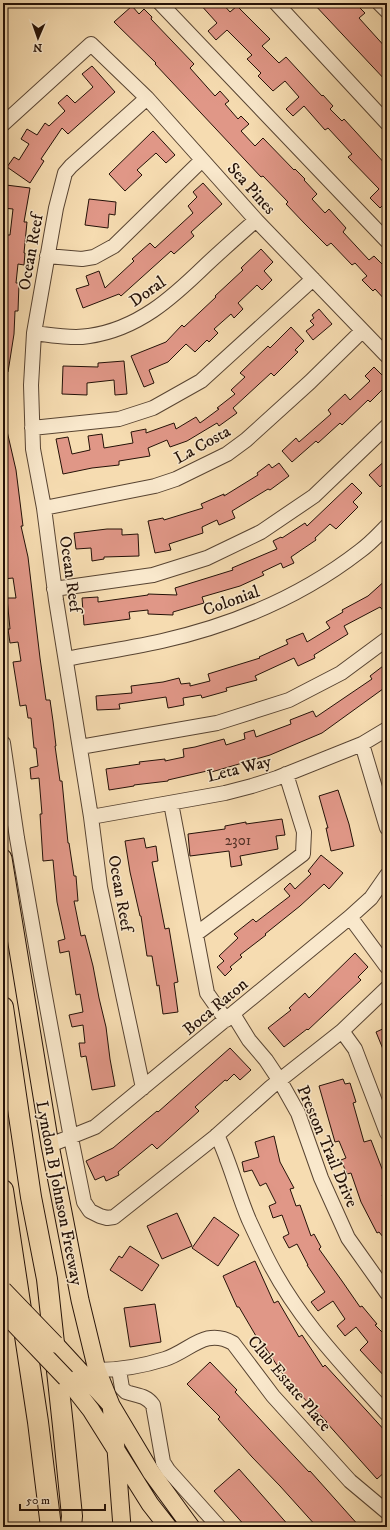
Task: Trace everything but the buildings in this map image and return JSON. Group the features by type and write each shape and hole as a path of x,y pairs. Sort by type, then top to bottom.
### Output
{"highway":[{"path":"3,1007 31,1197 47,1278 72,1516 71,1527"},
{"path":"3,1190 38,1422 51,1527"}],"main road":[{"name":"Lyndon B Johnson Freeway","path":"3,858 50,1145 80,1300 97,1370 111,1405 122,1527"},
{"path":"3,1290 61,1355 111,1405 151,1472 191,1527"},
{"path":"3,1312 66,1378 91,1410 150,1504 168,1527"},
{"path":"30,1342 61,1355 76,1359 84,1352 90,1340"}],"street":[{"path":"160,3 387,241"},
{"path":"276,3 387,123"},
{"path":"379,3 387,11"},
{"name":"Sea Pines","path":"3,124 91,44 147,98 256,220 387,356"},
{"name":"Ocean Reef","path":"143,1088 100,886 91,817 54,589 44,508 33,449 31,385 34,333 56,208 65,173 147,98"},
{"path":"47,256 82,259 94,257 114,246 202,160"},
{"name":"Doral","path":"34,333 67,337 88,336 113,331 127,325 144,316 185,286 256,220"},
{"path":"32,428 119,419 153,408 201,380 313,280"},
{"name":"La Costa","path":"44,508 155,486 176,479 227,454 246,440 310,382 362,331"},
{"path":"54,589 153,575 207,558 262,532 314,496 387,426"},
{"name":"Colonial","path":"66,659 162,641 207,628 276,603 320,579 361,551 387,526"},
{"path":"80,747 217,723 290,700 340,673 387,640"},
{"name":"Leta Way","path":"91,817 171,803 252,786 362,744 387,729"},
{"path":"3,743 17,838 71,1138 84,1202 90,1211 107,1218 114,1217 217,1135 271,1087 342,1031 387,988"},
{"path":"362,744 387,828"},
{"path":"196,934 303,854 304,832 286,774"},
{"name":"Preston Trail Drive","path":"171,803 207,993 266,1060 280,1081 298,1113 321,1178 348,1238 387,1293"},
{"name":"Boca Raton","path":"50,1145 71,1138 95,1127 350,917 371,898 387,875"},
{"path":"350,917 387,967"},
{"path":"342,1031 355,1049 387,1133"},
{"path":"217,1135 227,1156 249,1219 268,1260 285,1288 314,1332 387,1414"},
{"name":"Club Estate Place","path":"97,1370 119,1370 166,1359 197,1341 218,1337 226,1338 233,1342 273,1396 344,1475 387,1512"},
{"path":"119,1370 122,1388 126,1392 148,1399 153,1405 163,1462 168,1470 219,1527"}]}
